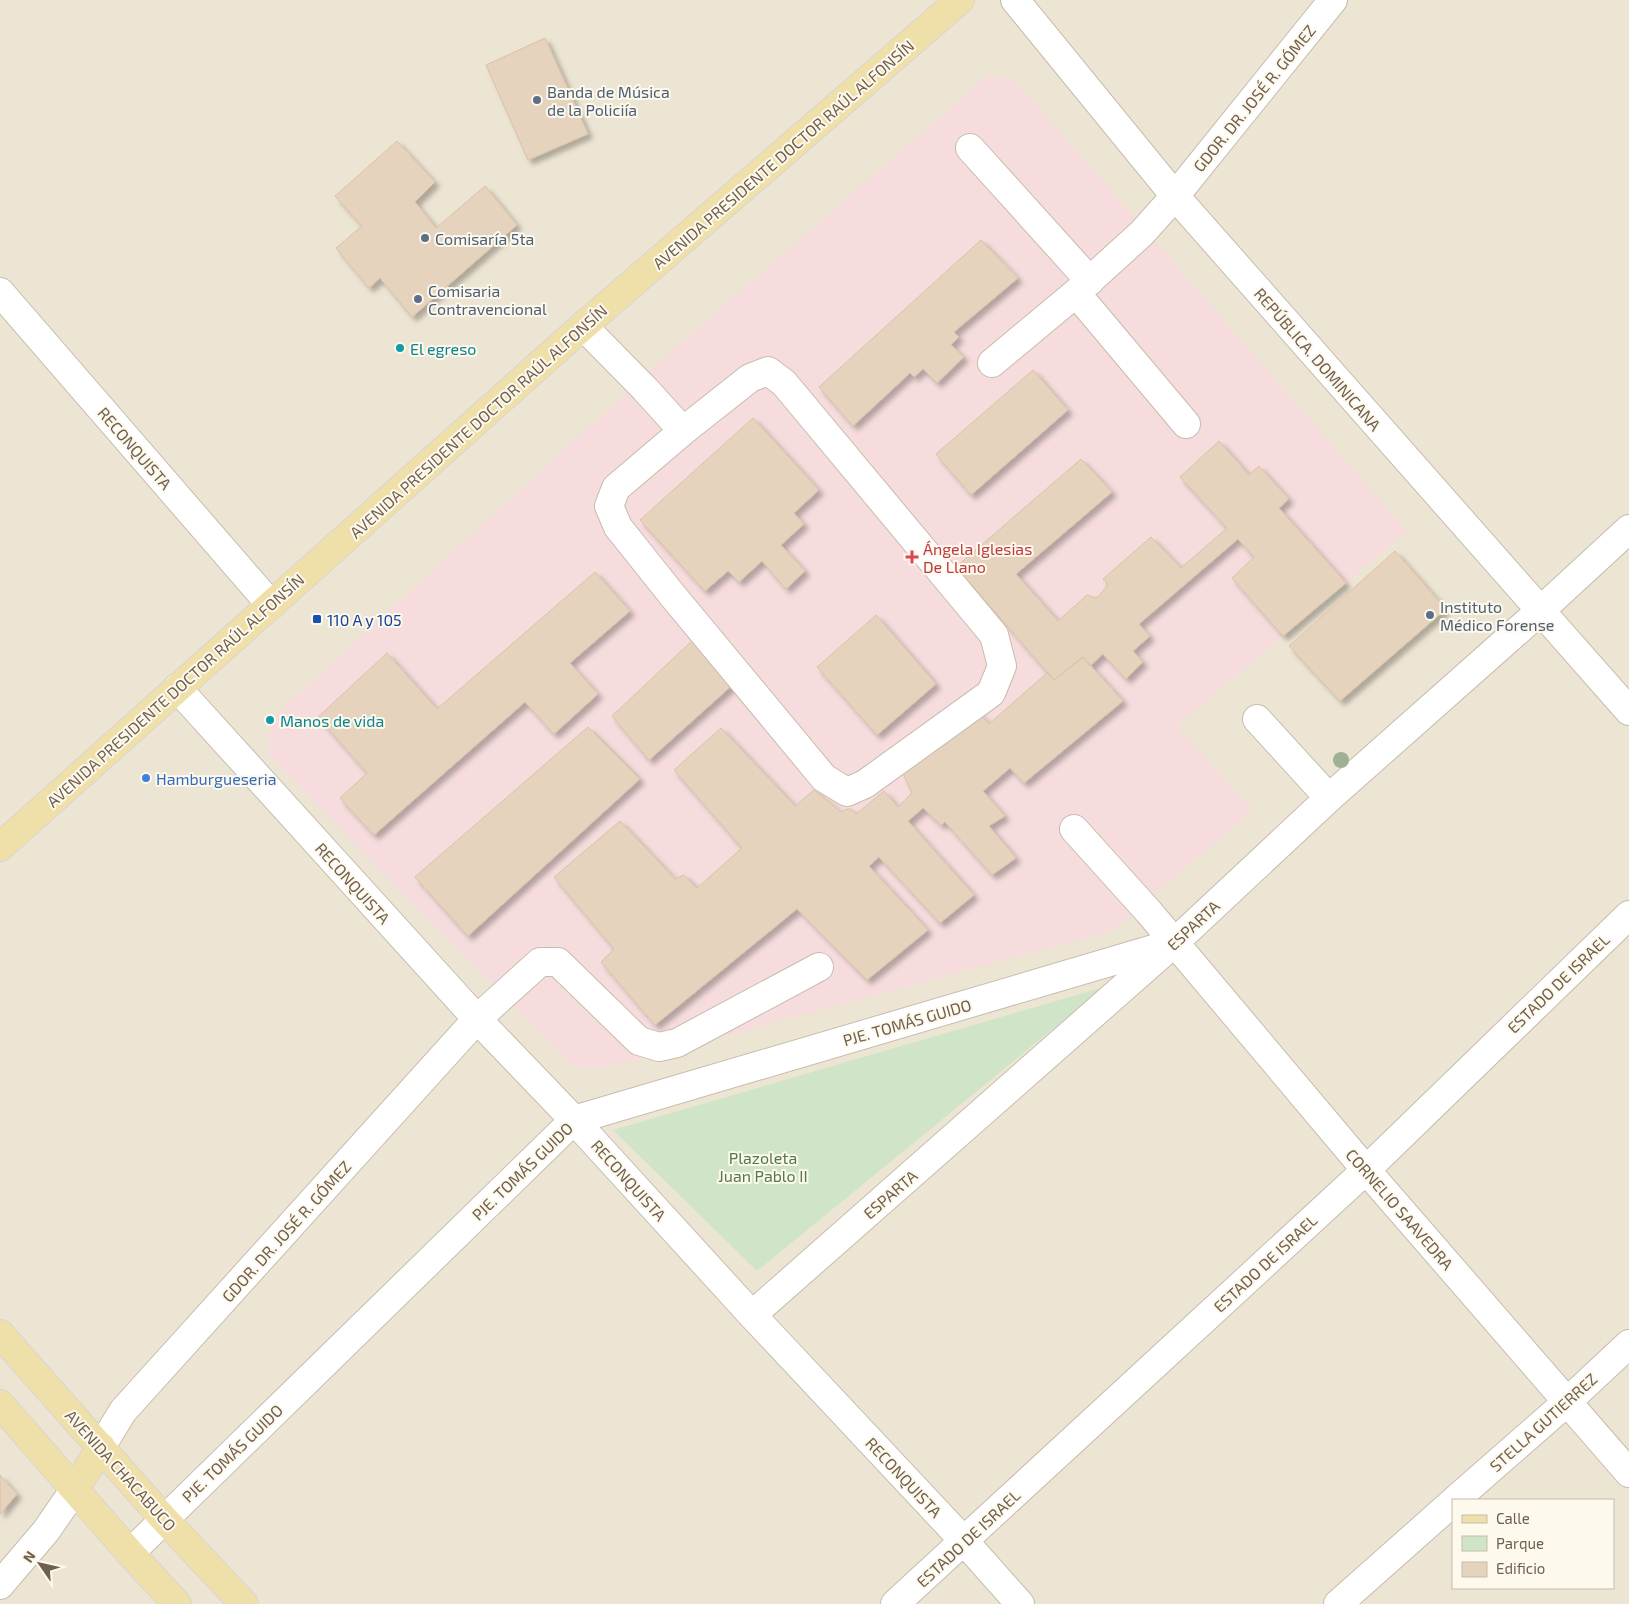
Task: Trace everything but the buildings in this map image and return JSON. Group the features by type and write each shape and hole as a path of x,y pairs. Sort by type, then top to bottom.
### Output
{"main road":[{"name":"AVENIDA PRESIDENTE DOCTOR RAÚL ALFONSÍN","path":"0,846 583,326 960,0"},
{"name":"AVENIDA CHACABUCO","path":"0,1334 164,1519 244,1604"},
{"path":"0,1404 177,1604"},
{"path":"75,1489 101,1447"}],"street":[{"name":"REPÚBLICA. DOMINICANA","path":"1015,0 1175,196 1629,711"},
{"name":"GDOR. DR. JOSÉ R. GÓMEZ","path":"992,363 1083,287 1142,233 1175,196 1333,0"},
{"path":"970,148 1083,287 1186,424"},
{"name":"RECONQUISTA","path":"0,292 271,605"},
{"path":"583,326 645,388 683,431"},
{"path":"768,371 784,383 994,635 1002,666 991,693 865,784 846,792 824,778 618,527 609,506 616,488 683,431 750,378 768,371"},
{"name":"ESPARTA","path":"752,1315 1174,943 1329,798 1540,611 1629,529"},
{"name":"RECONQUISTA","path":"177,688 477,1019 574,1120 752,1315 964,1541 1020,1604"},
{"path":"1257,720 1329,798"},
{"name":"CORNELIO SAAVEDRA","path":"1074,829 1148,911 1366,1170 1629,1473"},
{"name":"ESTADO DE ISRAEL","path":"896,1604 1366,1170 1629,915"},
{"name":"PJE. TOMÁS GUIDO","path":"130,1553 574,1120 1174,943"},
{"name":"GDOR. DR. JOSÉ R. GÓMEZ","path":"101,1447 124,1411 477,1019 540,962 558,962 639,1041 660,1047 677,1043 818,967"},
{"name":"STELLA GUTIERREZ","path":"1456,1499 1567,1402 1629,1344"},
{"path":"0,1585 46,1531 75,1489"},
{"name":"STELLA GUTIERREZ","path":"1338,1604 1452,1503"}],"shaded area":[{"path":"0,0 1629,0 1629,1604 0,1604"},
{"name":"Ángela Iglesias De Llano","path":"987,76 1014,79 1407,531 1177,726 1253,810 1114,930 611,1067 573,1067 268,755 270,720 665,357"}],"green space":[{"name":"Plazoleta Juan Pablo II","path":"1104,987 757,1271 613,1130"}],"place":[{"name":"Banda de Música de la Policiía","path":"537,100"},
{"name":"Comisaría 5ta","path":"425,238"},
{"name":"Comisaria Contravencional","path":"418,299"},
{"name":"El egreso","path":"400,348"},
{"name":"Ángela Iglesias De Llano","path":"912,557"},
{"name":"Instituto Médico Forense","path":"1430,615"},
{"name":"110 A y 105","path":"317,619"},
{"name":"Manos de vida","path":"270,720"},
{"name":"Hamburgueseria","path":"146,778"}]}
